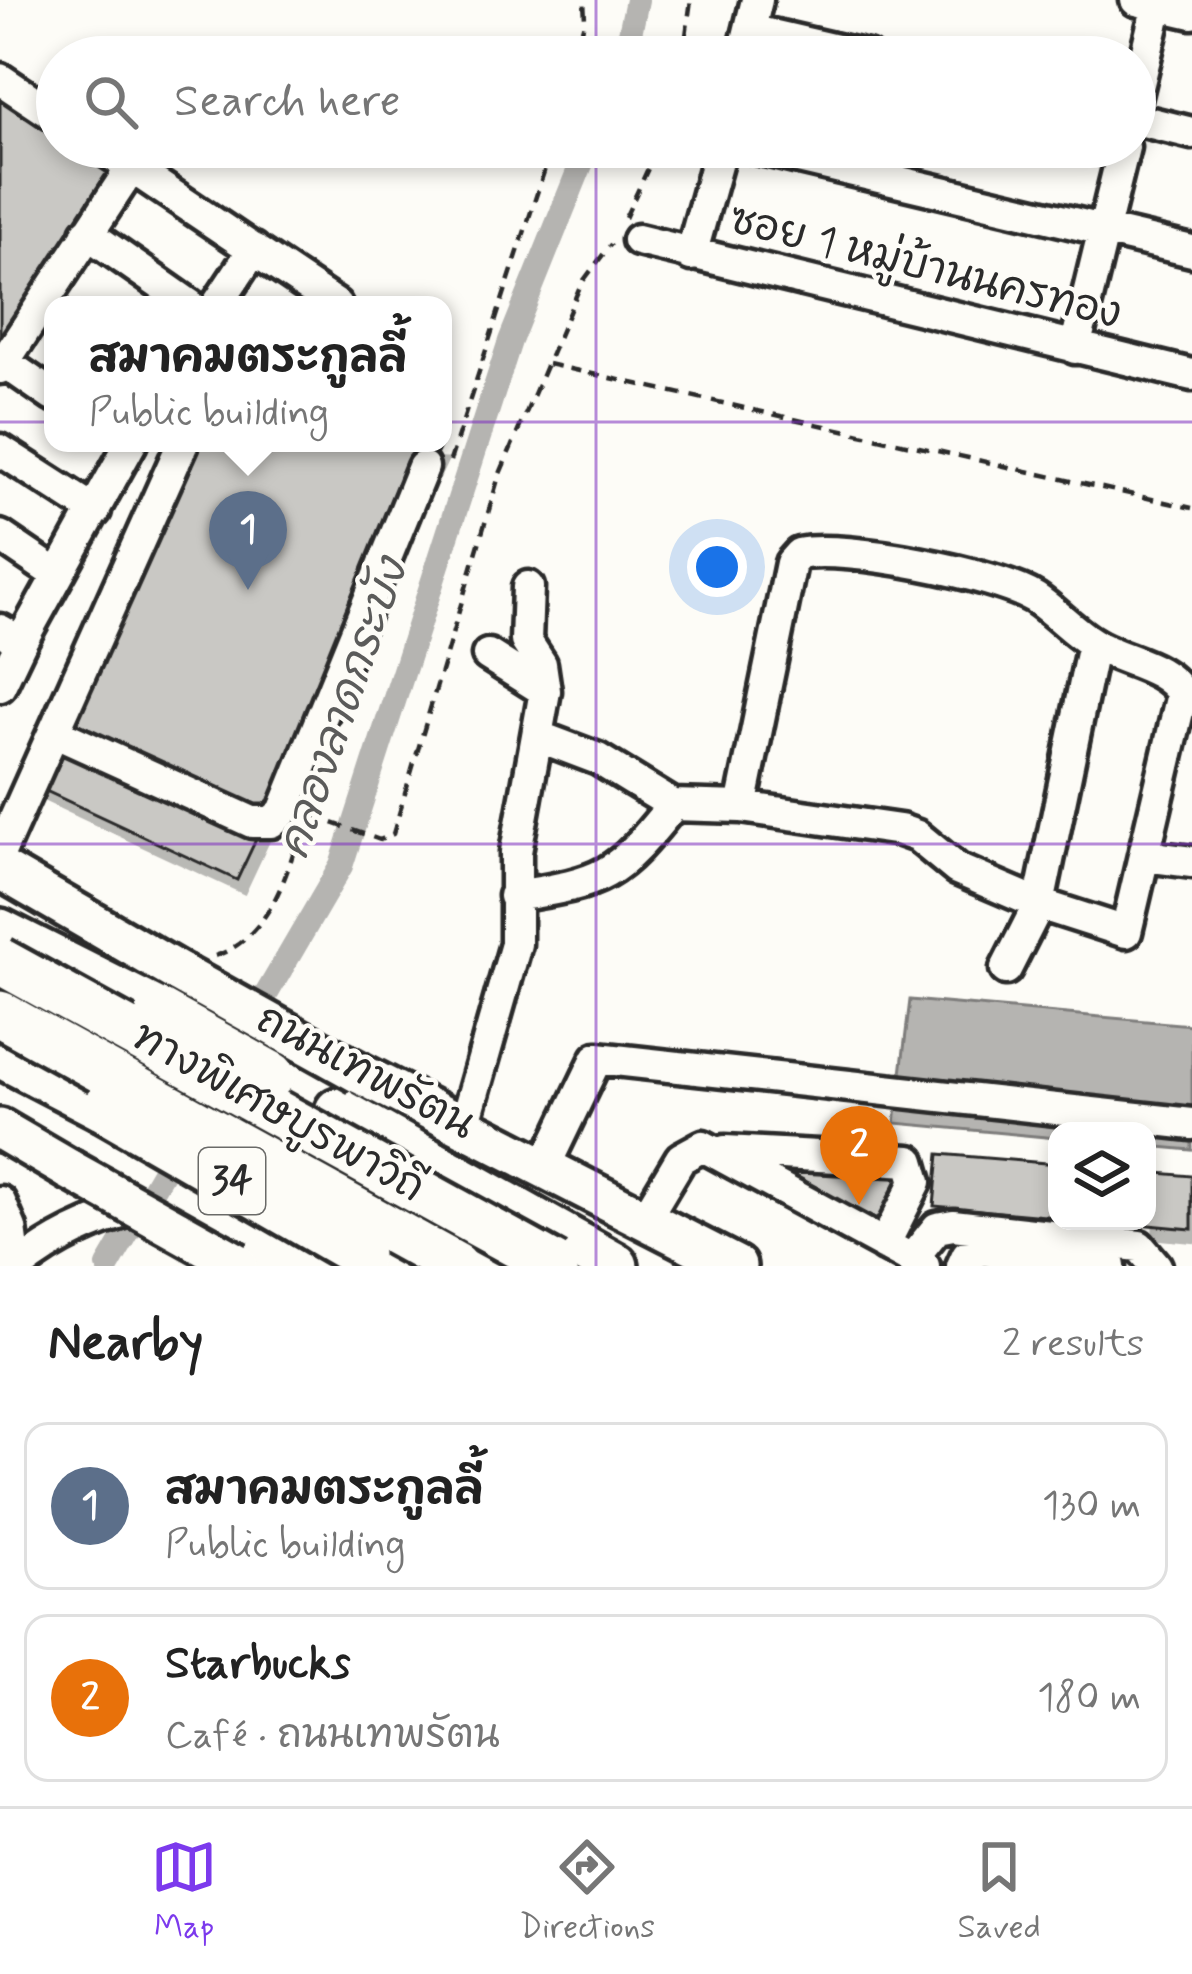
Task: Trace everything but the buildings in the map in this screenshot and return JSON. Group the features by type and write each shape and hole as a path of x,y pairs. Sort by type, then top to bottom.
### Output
{"highway":[{"name":"ถนนเทพรัตน","path":"0,932 170,993 349,1092 615,1266"},
{"name":"ทางพิเศษบูรพาวิถี","path":"0,961 555,1266"},
{"name":"ทางพิเศษบูรพาวิถี","path":"0,1014 456,1266"},
{"name":"34","path":"0,1054 371,1260"}],"main road":[{"name":"ถนนเทพรัตน","path":"0,868 170,993"},
{"name":"ถนนเทพรัตน","path":"349,1092 464,1126 736,1266"},
{"name":"34","path":"0,1129 240,1264"}],"street":[{"path":"1145,36 1151,2 1192,13"},
{"path":"750,29 779,36"},
{"path":"0,80 36,104"},
{"path":"1156,124 1192,133"},
{"path":"54,296 87,233 131,168"},
{"path":"133,168 323,296"},
{"path":"691,255 715,168"},
{"path":"841,168 1192,251"},
{"path":"1075,348 1119,168"},
{"path":"87,233 177,296"},
{"name":"ซอย 1 หมู่บ้านนครทอง","path":"638,240 1192,376"},
{"path":"223,296 254,249"},
{"path":"44,310 2,365 44,391"},
{"path":"0,450 95,511"},
{"path":"0,686 10,636 95,511 124,452"},
{"path":"0,852 179,452"},
{"path":"56,733 252,822 271,822 283,812 423,467"},
{"path":"0,536 56,574"},
{"path":"540,737 598,759 673,805 741,807 899,830 917,836 957,869 1039,904 1126,932 1182,694 1169,679 1093,644 1034,598 1007,584 829,552 799,554 791,563 741,807"},
{"path":"464,1126 511,975 516,852 540,737 545,692 541,664 524,629 528,587"},
{"path":"1006,969 1039,904 1093,644"},
{"path":"488,655 545,692"},
{"path":"514,896 608,876 628,860 673,805"},
{"path":"1145,856 1192,862"},
{"path":"544,1168 597,1058 1192,1124"},
{"path":"644,1220 691,1148 905,1159 917,1178 906,1257"},
{"path":"719,1151 906,1257"},
{"path":"0,1202 9,1217 18,1266 45,1246 99,1219 138,1208"},
{"path":"906,1257 937,1228 952,1225 1139,1246 1156,1266"},
{"path":"962,1266 967,1255 983,1250 1110,1266"}],"path":[{"path":"580,36 584,0"},
{"path":"686,36 691,0"},
{"path":"308,814 380,840 393,834 499,476 581,284 602,261 648,168"},
{"path":"548,364 1192,508"}],"shaded area":[{"path":"910,1000 1192,1025 1192,1150 1156,1147 1156,1122 1048,1122 1048,1137 895,1123"}],"waterway":[{"name":"คลองลาดกระบัง","path":"629,36 637,0"},
{"name":"คลองลาดกระบัง","path":"108,1266 341,866 510,341 580,168"}],"place":[{"name":"สมาคมตระกูลลี้","path":"248,590"},
{"name":"Starbucks","path":"859,1205"}]}
